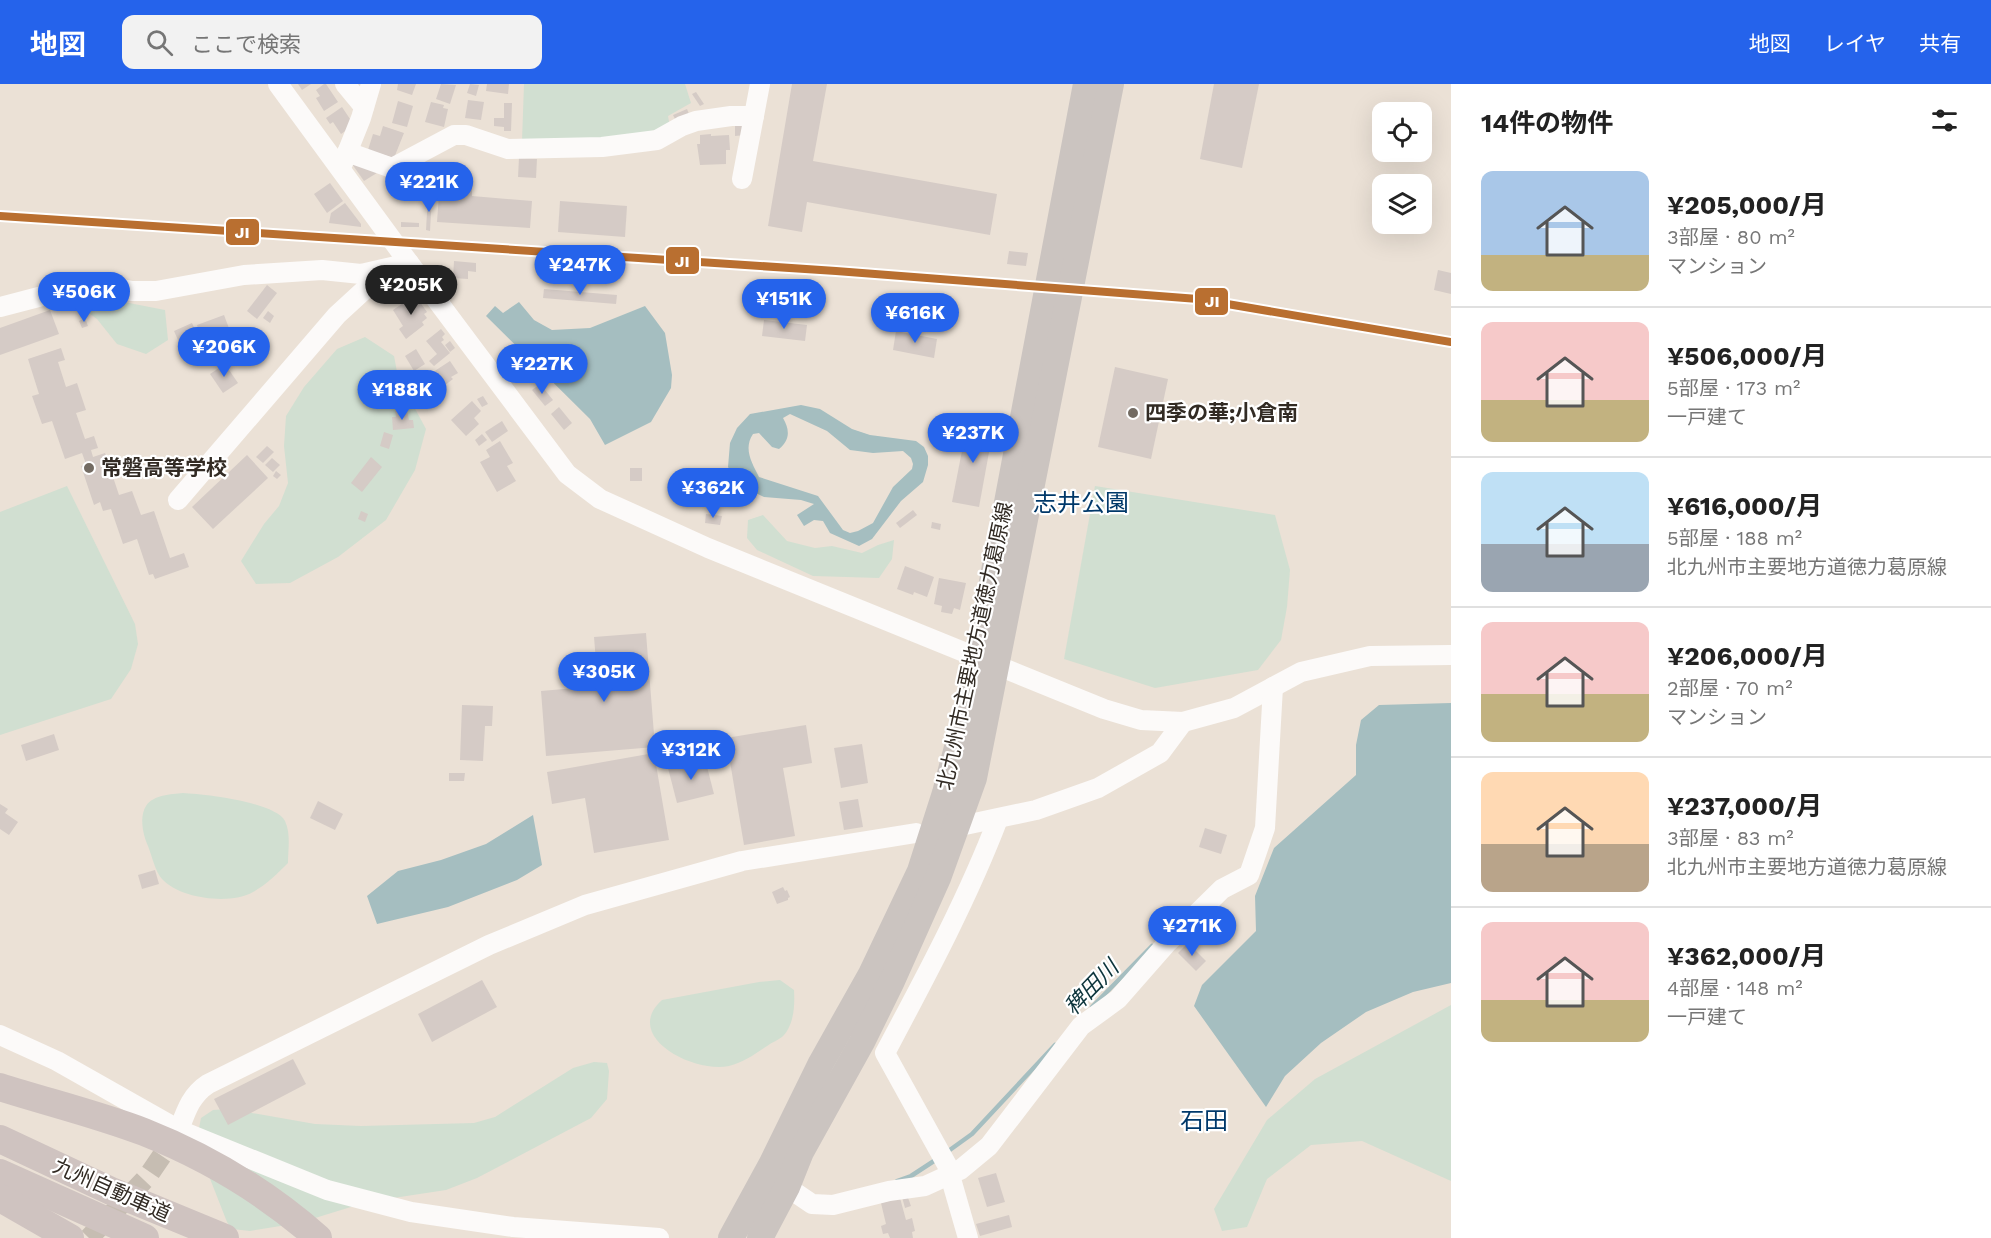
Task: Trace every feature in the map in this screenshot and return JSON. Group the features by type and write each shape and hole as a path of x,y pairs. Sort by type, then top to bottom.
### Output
{"highway":[{"path":"0,1087 144,1132 221,1168 286,1209 318,1238"},
{"name":"九州自動車道","path":"0,1139 111,1191 225,1238"},
{"name":"九州自動車道","path":"0,1173 145,1238"},
{"path":"0,1198 70,1238"}],"main road":[{"name":"北九州市主要地方道徳力葛原線","path":"1050,341 1059,224 1086,84"},
{"name":"北九州市主要地方道徳力葛原線","path":"760,1238 787,1187 801,1152 862,1042 938,878 974,778 988,661 1050,341 1084,225 1111,84"},
{"name":"北九州市主要地方道徳力葛原線","path":"731,1238 772,1163 821,1063 872,974 920,871 961,732 988,661"}],"street":[{"path":"278,84 344,160 409,263 567,474 600,499 708,548 1104,709 1141,720 1183,722 1234,708 1301,672 1370,656 1451,655"},
{"path":"345,84 364,107"},
{"path":"344,160 371,84"},
{"path":"742,179 760,84"},
{"path":"344,160 392,168 454,135 466,135 508,149 602,147 657,140 696,121 731,116 754,116"},
{"path":"0,307 92,283 132,291 156,291 244,275 322,270 361,274 409,263"},
{"path":"178,500 337,315 386,270"},
{"path":"787,1187 812,1204 833,1205 889,1191 925,1186 951,1175 989,1146 1081,1026 1118,999 1168,942 1222,889 1249,875 1265,828 1273,687"},
{"path":"965,825 1036,810 1098,788 1160,753 1183,722"},
{"path":"968,1238 951,1175 885,1053 982,862 998,819"},
{"path":"179,1130 196,1092 208,1084 489,945 585,905 742,861 916,833"},
{"path":"0,1035 57,1061 179,1130 327,1190 411,1212 509,1232 659,1238"}],"green space":[{"path":"524,84 685,84 691,103 668,116 670,127 615,139 522,141"},
{"path":"93,296 165,310 168,340 146,354 117,344 97,319 86,311 70,311 76,299"},
{"path":"365,337 394,356 398,377 426,429 415,470 386,520 338,557 290,583 256,584 241,561 264,524 279,506 288,483 284,446 286,416 304,387 337,349"},
{"path":"67,486 135,624 138,644 131,669 111,699 0,735 0,512"},
{"path":"1095,486 1275,515 1290,570 1287,607 1281,640 1258,670 1155,688 1064,659"},
{"path":"763,515 787,541 815,548 832,546 862,553 894,540 892,559 879,578 813,576 757,550 747,538 748,520"},
{"path":"183,793 238,800 279,814 285,821 288,831 288,863 272,879 244,896 206,898 170,886 162,879 156,868 145,837 143,815 146,806 153,799"},
{"path":"780,980 794,990 794,1009 789,1027 780,1038 735,1064 715,1067 682,1058 667,1050 656,1039 650,1027 652,1014 662,1000"},
{"path":"1451,1005 1451,1181 1362,1141 1311,1145 1267,1179 1247,1227 1222,1231 1214,1209 1267,1120 1315,1079"},
{"path":"594,1062 607,1063 609,1071 607,1099 591,1118 477,1178 446,1190 367,1202 299,1223 250,1231 232,1229 227,1222 205,1166 197,1139 201,1118 213,1110 229,1109 315,1124 361,1126 474,1123 495,1117 573,1068"}],"water":[{"path":"519,302 534,320 552,330 590,328 645,306 665,333 672,375 671,388 651,422 605,445 590,419 486,316 495,306 503,313"},
{"path":"801,405 820,409 852,429 870,435 916,441 924,447 928,456 923,482 901,501 872,539 859,546 830,533 823,521 814,520 804,526 797,515 814,504 801,500 764,497 739,485 728,467 730,443 737,428 750,414","holes":["790,414 827,431 850,450 873,453 903,451 911,458 913,464 912,469 893,487 873,523 858,531 850,533 843,530 818,496 759,477 750,456 749,445 753,434 759,433 772,447 779,449 783,446 788,435 783,418"]},
{"path":"1451,703 1451,983 1413,992 1366,1012 1321,1043 1285,1076 1266,1107 1194,1006 1202,985 1256,931 1255,896 1274,848 1356,775 1356,745 1361,720 1379,705"},
{"path":"533,815 542,865 517,880 448,907 377,924 367,896 398,871 441,860 486,844"}],"building":[{"path":"298,84 311,84 302,90"},
{"path":"324,84 338,102 324,111 316,98 320,96 316,90"},
{"path":"398,84 416,84 412,95 397,90"},
{"path":"441,84 456,85 450,104 436,99"},
{"path":"470,84 479,85 476,96 467,93"},
{"path":"487,84 509,84 508,94 486,91"},
{"path":"792,84 827,84 813,161 997,194 990,235 807,202 802,232 768,226"},
{"path":"1214,84 1259,84 1242,168 1200,159"},
{"path":"696,92 704,104 700,106 692,94"},
{"path":"468,100 484,102 481,120 465,118"},
{"path":"398,101 413,106 407,127 392,123"},
{"path":"431,102 444,105 443,108 448,109 444,127 425,122"},
{"path":"504,103 512,103 511,131 504,131 504,127 494,126 494,118 504,118"},
{"path":"342,107 354,125 341,134 333,122 330,124 326,118"},
{"path":"687,109 689,114 675,119 673,115"},
{"path":"747,123 745,135 735,136 735,124"},
{"path":"383,126 404,133 394,158 368,150 373,134 380,136"},
{"path":"711,134 711,136 729,135 730,150 726,150 726,164 700,165 697,144 700,144 700,135"},
{"path":"519,158 537,159 536,178 518,177"},
{"path":"352,164 380,171 364,181"},
{"path":"330,183 343,201 327,213 314,194"},
{"path":"465,185 472,186 472,196 532,201 530,228 437,222 439,194 464,196"},
{"path":"428,195 432,195 430,231 426,230"},
{"path":"560,201 627,206 625,237 558,232"},
{"path":"345,203 361,227 329,223 331,213"},
{"path":"401,222 419,223 419,227 401,227"},
{"path":"1009,251 1028,253 1026,266 1007,264"},
{"path":"454,261 476,263 476,272 468,271 468,279 453,278"},
{"path":"1438,270 1451,273 1451,294 1434,290"},
{"path":"267,285 277,293 257,319 247,311"},
{"path":"544,289 617,295 616,304 543,298"},
{"path":"406,291 409,296 401,302 399,299"},
{"path":"415,295 427,312 424,314 427,318 422,322 424,325 406,339 399,329 403,326 393,310"},
{"path":"50,310 59,334 0,355 0,328"},
{"path":"268,311 274,316 270,323 263,318"},
{"path":"224,315 230,331 214,336 216,341 204,345 197,325"},
{"path":"85,318 88,326 82,328 79,321"},
{"path":"764,320 807,325 805,341 762,336"},
{"path":"192,323 197,334 191,337 194,341 181,347 174,331"},
{"path":"441,329 445,334 441,342 450,353 434,366 429,361 437,354 426,341"},
{"path":"896,331 937,339 934,358 893,350"},
{"path":"237,333 248,343 240,351 230,341"},
{"path":"450,341 455,348 450,352 445,345"},
{"path":"61,348 65,360 58,362 66,387 77,383 86,410 76,413 85,439 94,436 98,448 91,450 93,457 105,453 119,495 132,491 141,515 154,511 170,558 184,553 189,567 155,579 153,574 149,575 137,539 123,544 111,509 103,511 100,502 94,505 81,466 86,464 82,453 65,459 52,421 42,424 32,396 39,394 28,359"},
{"path":"416,349 425,364 414,371 405,356"},
{"path":"521,358 533,374 525,380 513,364"},
{"path":"450,361 458,373 440,389 438,386 432,390 424,378"},
{"path":"225,364 238,383 223,393 210,374"},
{"name":"四季の華;小倉南","path":"1115,367 1168,379 1151,459 1098,447"},
{"path":"540,384 553,400 545,406 532,390"},
{"path":"483,396 488,404 482,407 477,399"},
{"path":"409,397 410,404 402,405 401,399"},
{"path":"472,401 481,411 474,418 479,424 466,436 451,420"},
{"path":"559,407 572,423 564,430 551,414"},
{"path":"407,410 409,420 413,420 414,428 393,430 392,417 396,417 395,411"},
{"path":"968,420 994,425 979,507 952,502"},
{"path":"502,421 508,431 492,442 485,432"},
{"path":"384,432 393,435 389,449 380,446"},
{"path":"482,434 487,440 479,446 475,440"},
{"path":"500,441 513,463 507,466 516,481 497,492 480,462 490,457 486,450"},
{"path":"267,446 274,452 263,463 256,457"},
{"path":"247,455 268,478 213,529 192,507"},
{"path":"371,457 382,467 362,492 351,483"},
{"path":"272,458 280,465 273,472 265,465"},
{"path":"630,468 642,468 642,481 630,481"},
{"path":"276,471 281,475 277,479 273,476"},
{"path":"697,473 715,499 706,506 698,495 694,498 683,483"},
{"path":"913,510 917,515 900,528 896,523"},
{"path":"361,511 368,514 365,522 358,519"},
{"path":"706,514 722,516 720,525 705,523"},
{"path":"932,522 941,524 940,530 931,528"},
{"path":"905,566 934,577 927,597 897,589"},
{"path":"939,578 966,583 960,610 954,608 952,614 941,612 942,606 934,604"},
{"path":"646,633 655,747 546,756 541,691 598,686 594,637"},
{"path":"462,705 493,706 492,726 485,726 483,761 460,760"},
{"path":"806,725 812,763 783,768 795,836 744,845 726,738"},
{"path":"54,734 59,750 26,761 21,745"},
{"path":"862,744 868,783 841,788 834,748"},
{"path":"654,753 669,840 594,853 585,798 552,804 547,772"},
{"path":"705,759 714,794 677,803 668,768"},
{"path":"449,773 465,773 464,781 449,781"},
{"path":"858,799 863,827 844,830 839,802"},
{"path":"318,801 343,814 335,830 310,818"},
{"path":"0,804 8,809 5,813 18,822 9,835 0,829"},
{"path":"1205,828 1227,835 1221,854 1199,847"},
{"path":"155,870 159,884 142,889 138,875"},
{"path":"783,887 790,897 777,904 772,892"},
{"path":"1188,943 1206,961 1196,971 1178,953"},
{"path":"482,980 497,1007 432,1042 418,1014"},
{"path":"293,1059 306,1084 228,1125 214,1099"},
{"path":"996,1173 1005,1202 987,1207 978,1178"},
{"path":"907,1195 911,1206 905,1208 902,1197"},
{"path":"900,1198 906,1220 912,1218 915,1231 912,1232 913,1238 890,1238 888,1233 883,1234 881,1226 886,1224 881,1203"},
{"path":"1009,1215 1012,1227 980,1236 976,1224"}],"waterway":[{"name":"稗田川","path":"1092,1007 1152,946"},
{"name":"稗田川","path":"947,1152 972,1134 1055,1045"},
{"name":"稗田川","path":"897,1181 911,1176 937,1159"}],"tunnel":[{"path":"89,1238 148,1176 176,1135"}],"transit line":[{"name":"JI","path":"0,216 836,271 1198,299 1451,342"}],"place":[{"name":"四季の華;小倉南","path":"1133,413"},
{"name":"常磐高等学校","path":"89,468"}],"district":[{"name":"志井公園","path":"1081,503"},
{"name":"石田","path":"1204,1121"}]}
